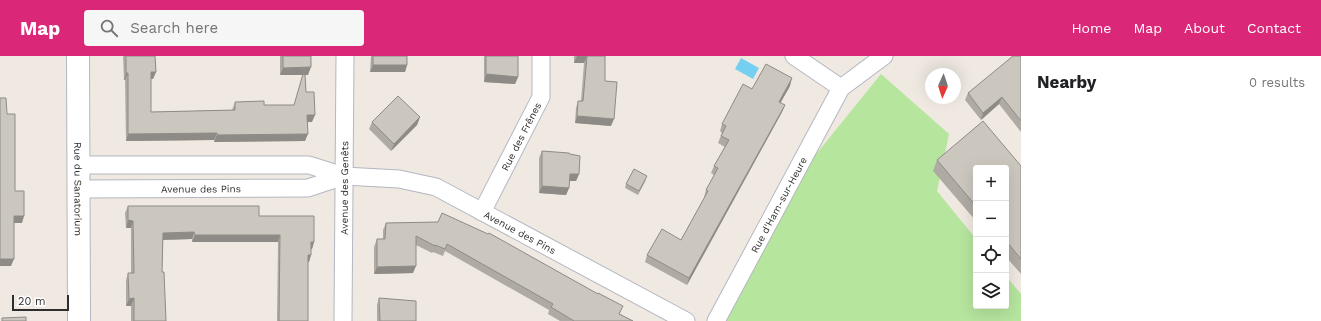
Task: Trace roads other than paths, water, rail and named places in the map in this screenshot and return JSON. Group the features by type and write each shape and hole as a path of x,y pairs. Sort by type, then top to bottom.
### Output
{"street":[{"name":"Rue du Sanatorium","path":"78,56 79,321"},
{"name":"Avenue des Genêts","path":"343,321 345,56"},
{"name":"Rue des Frênes","path":"482,212 541,97 541,56"},
{"path":"794,56 841,88 884,56"},
{"name":"Rue d'Ham-sur-Heure","path":"716,321 841,88"},
{"name":"Avenue des Pins","path":"79,165 309,165 344,176 399,179 436,187 686,321"},
{"name":"Avenue des Pins","path":"79,189 308,188 344,176"}],"water":[{"path":"741,58 759,68 753,79 735,69"}]}
